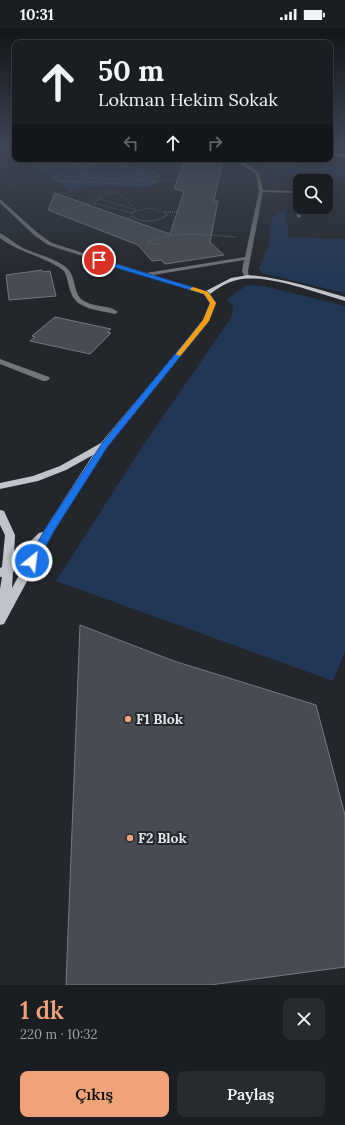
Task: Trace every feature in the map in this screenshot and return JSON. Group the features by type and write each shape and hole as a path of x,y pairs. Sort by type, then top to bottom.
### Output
{"main road":[{"path":"0,620 50,529 106,444 206,321 213,303 206,293 228,282 247,277 272,280 345,299"},
{"path":"0,486 35,479 63,468 106,444"},
{"path":"0,514 10,535 4,572 7,584 0,611"},
{"path":"4,572 50,529"}],"street":[{"path":"247,277 245,271 261,192"},
{"path":"284,192 296,192 299,216"},
{"path":"0,200 37,235 50,244 206,293"},
{"path":"0,235 12,244 64,268 70,277 76,298 81,302 115,312"},
{"path":"56,251 62,249"},
{"path":"42,257 49,254"},
{"path":"145,274 248,258"},
{"path":"0,361 46,379"}],"path":[{"path":"56,196 69,192"},
{"path":"98,199 102,192 118,192 136,210"},
{"path":"93,204 98,199 110,192"},
{"path":"88,204 92,198 136,210 155,209 165,212 179,212"},
{"path":"63,210 93,204 131,213 136,210"},
{"path":"124,220 132,217 140,221 157,220 167,215 165,212"},
{"path":"131,213 132,217"},
{"path":"159,245 147,242 155,238 176,234 252,237"}],"shaded area":[{"path":"285,209 289,237 345,239 345,293 262,273 259,269 270,242 270,226 272,218"},
{"path":"247,285 264,286 345,306 345,651 333,681 56,581 144,444 231,318 233,308 227,299"}],"building":[{"path":"184,192 216,192 214,201 218,201 210,242 224,255 165,264 161,260 152,261 138,245 48,210 55,193 170,234"},
{"path":"42,270 43,272 50,271 56,296 9,300 6,275"},
{"path":"55,317 111,329 107,332 111,333 90,354 30,341 35,337 32,336"},
{"path":"80,625 174,661 316,705 345,815 345,967 210,985 66,985"}],"slow traffic":[{"path":"179,354 206,321 213,303 206,293 193,289"}],"place":[{"name":"F1 Blok","path":"128,719"},
{"name":"F2 Blok","path":"130,838"}],"route":[{"path":"32,561 50,529 106,444 206,321 213,303 206,293 99,260"}]}
